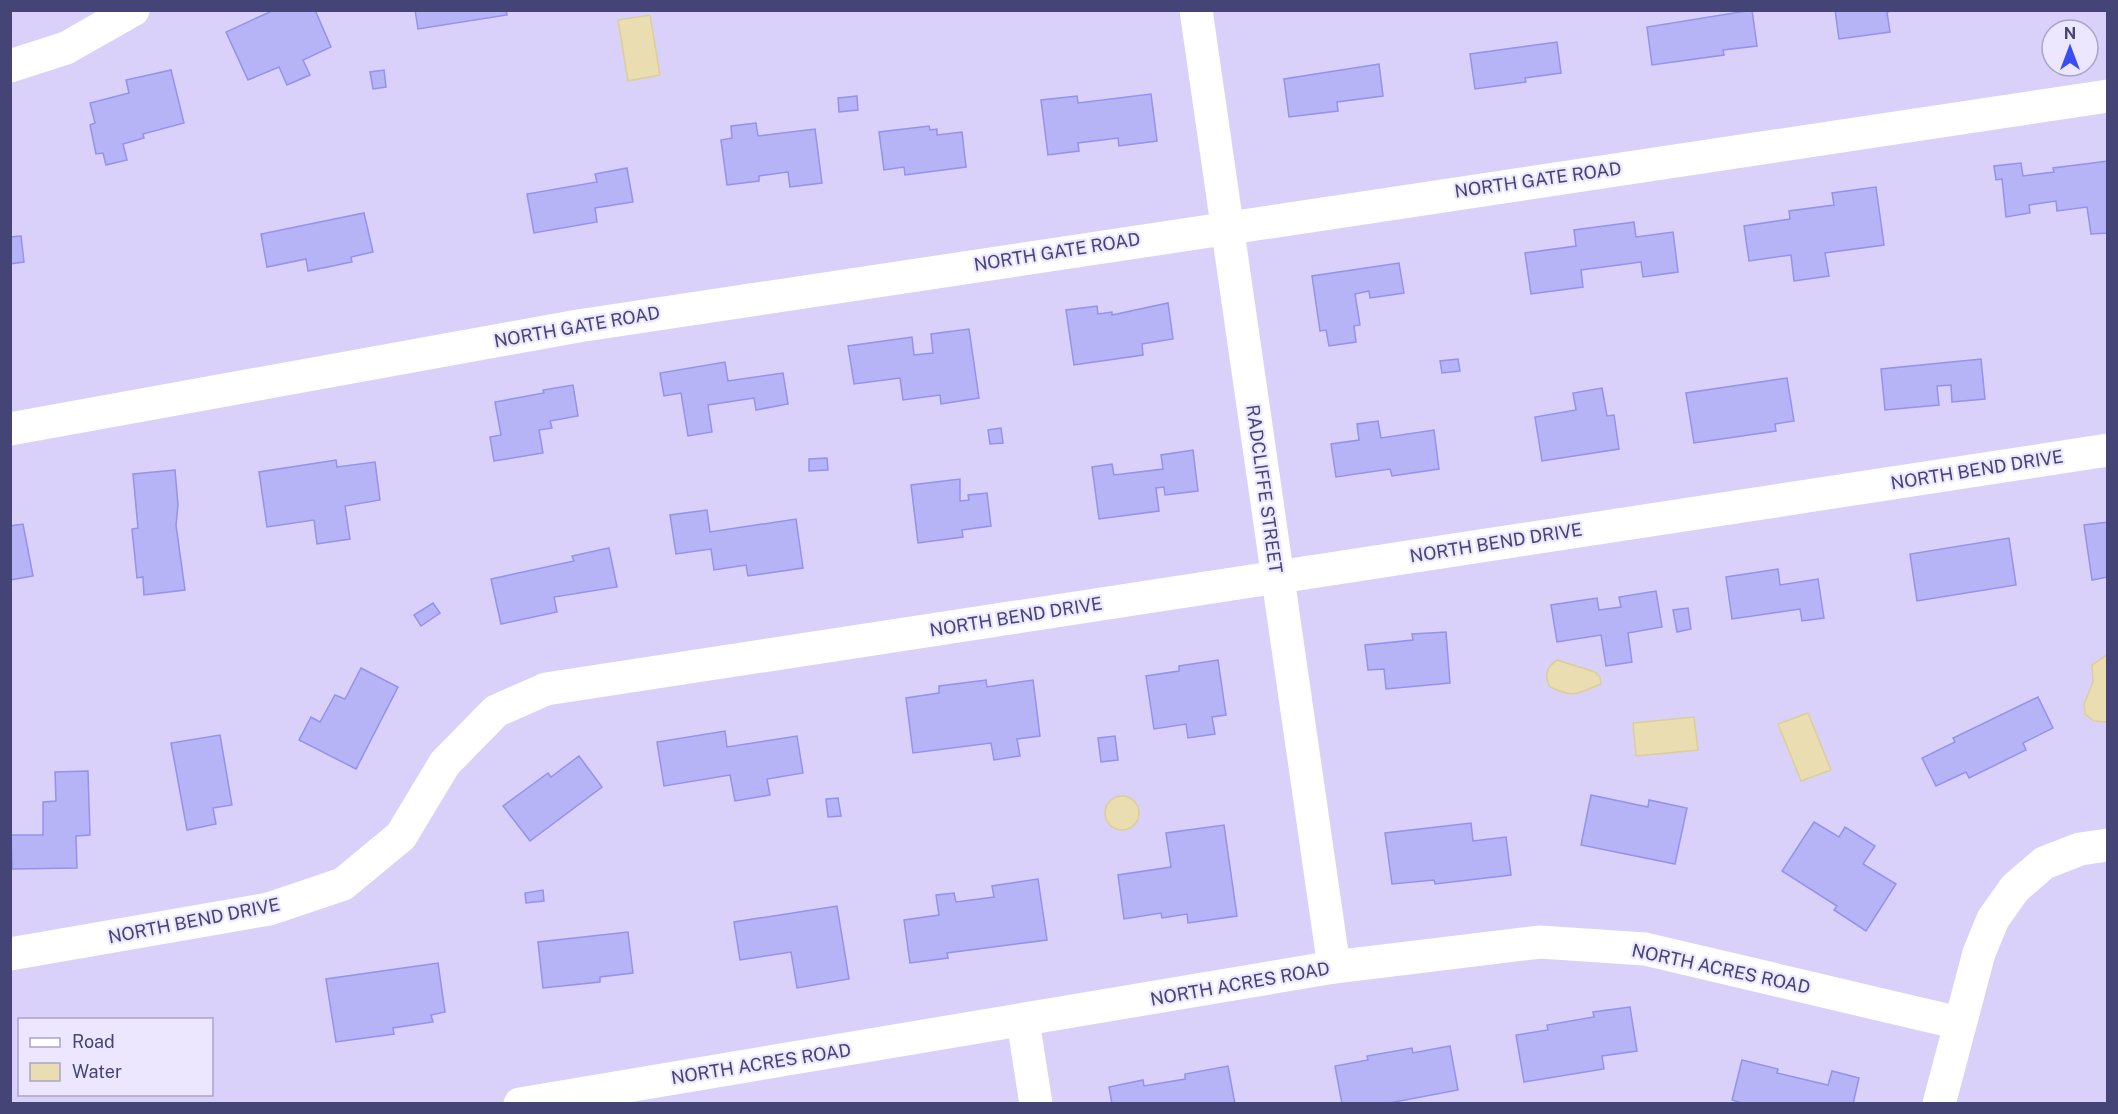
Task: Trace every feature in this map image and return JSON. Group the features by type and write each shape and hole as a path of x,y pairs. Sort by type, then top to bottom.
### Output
{"street":[{"path":"10,66 66,48 133,10"},
{"name":"RADCLIFFE STREET","path":"1196,10 1334,968"},
{"name":"NORTH GATE ROAD","path":"10,429 578,326 1227,226 2108,96"},
{"name":"NORTH BEND DRIVE","path":"10,954 269,909 344,884 401,836 445,764 496,711 546,689 2108,450"},
{"path":"1939,1104 1979,953 1993,919 2015,888 2044,863 2080,849 2108,845"},
{"name":"NORTH ACRES ROAD","path":"520,1104 1334,968 1540,942 1645,949 1959,1023"},
{"path":"1023,1021 1036,1104"}],"shaded area":[{"path":"11,11 2107,11 2107,1103 11,1103"}],"water":[{"path":"650,15 660,75 628,81 618,20"},
{"path":"2107,655 2107,722 2094,721 2085,714 2084,704 2093,682 2092,665"},
{"path":"1557,660 1595,672 1600,677 1601,684 1571,694 1550,687 1547,672"},
{"path":"1808,713 1831,770 1801,781 1778,724"},
{"path":"1694,717 1698,750 1636,756 1633,723"},
{"path":"1122,796 1134,801 1139,813 1134,825 1122,830 1110,825 1105,813 1110,801"}],"building":[{"path":"274,10 315,10 331,47 303,60 310,75 287,85 279,67 248,80 226,32"},
{"path":"415,10 506,10 507,15 418,29"},
{"path":"1752,10 1757,46 1723,50 1724,55 1652,65 1647,27"},
{"path":"1835,10 1897,10 1887,12 1890,32 1839,39"},
{"path":"1557,42 1561,73 1525,78 1526,82 1475,89 1470,54"},
{"path":"1379,64 1383,96 1337,102 1338,111 1289,117 1284,79"},
{"path":"171,70 184,123 143,134 144,138 123,144 127,160 106,165 103,153 96,154 90,125 95,123 90,103 129,93 126,80"},
{"path":"384,70 386,87 373,89 370,72"},
{"path":"1151,94 1157,141 1119,146 1118,138 1078,143 1079,151 1048,155 1041,100 1077,96 1078,103"},
{"path":"857,96 858,110 839,112 838,98"},
{"path":"756,123 758,136 815,129 822,183 790,187 788,172 759,176 759,181 727,185 721,140 732,138 731,126"},
{"path":"929,126 930,130 937,129 937,135 962,132 966,167 905,175 904,167 884,170 879,132"},
{"path":"2108,161 2108,233 2091,234 2087,207 2057,211 2056,201 2029,205 2030,213 2006,217 2002,179 1996,180 1994,166 2021,163 2023,176 2054,172 2053,168"},
{"path":"627,168 633,202 595,208 597,222 534,233 527,194 597,182 595,174"},
{"path":"1876,187 1884,245 1825,253 1829,276 1794,281 1791,255 1749,261 1744,226 1790,219 1789,211 1834,205 1832,193"},
{"path":"364,213 373,252 351,257 352,262 308,271 306,259 267,267 261,234"},
{"path":"1634,222 1636,237 1673,232 1678,272 1643,277 1641,262 1581,270 1583,287 1531,294 1525,253 1576,246 1574,230"},
{"path":"21,236 24,262 10,264 10,237"},
{"path":"1399,263 1404,293 1370,298 1369,291 1355,294 1360,325 1354,326 1356,342 1329,346 1326,330 1320,331 1312,276"},
{"path":"1168,303 1173,339 1142,344 1143,355 1074,365 1066,310 1097,306 1098,314 1112,312 1112,315"},
{"path":"969,329 979,398 941,404 940,395 903,400 900,378 854,384 848,346 912,337 914,355 933,353 931,334"},
{"path":"1458,359 1460,371 1442,373 1440,361"},
{"path":"1981,359 1985,399 1952,402 1951,385 1937,386 1939,405 1885,410 1881,369"},
{"path":"725,362 728,381 783,373 788,404 756,410 754,398 708,405 712,432 688,436 681,393 664,396 660,373"},
{"path":"1787,378 1794,421 1775,424 1776,431 1694,443 1686,393"},
{"path":"573,385 578,416 550,421 552,428 539,430 543,453 494,461 490,437 501,435 495,402"},
{"path":"1602,388 1607,416 1614,415 1619,449 1542,461 1535,417 1576,410 1573,393"},
{"path":"1378,421 1381,438 1434,430 1439,469 1392,476 1390,469 1336,477 1331,444 1359,440 1357,424"},
{"path":"1001,428 1003,443 990,444 988,430"},
{"path":"1193,450 1198,491 1165,495 1164,487 1156,488 1159,511 1099,519 1092,467 1112,464 1114,475 1163,469 1161,455"},
{"path":"827,458 828,470 809,471 809,459"},
{"path":"336,460 337,467 375,462 380,500 345,506 350,539 317,544 314,520 267,527 259,472"},
{"path":"175,470 178,505 176,525 185,590 144,595 143,577 137,578 132,529 138,528 133,474"},
{"path":"960,479 960,501 969,500 968,495 987,493 991,526 962,530 963,537 918,543 911,485"},
{"path":"707,510 710,532 796,519 803,568 748,576 746,565 714,570 711,549 676,554 670,515"},
{"path":"2108,522 2108,577 2092,580 2084,525"},
{"path":"23,524 33,576 10,580 10,526"},
{"path":"2009,538 2016,585 1917,601 1910,554"},
{"path":"609,548 617,587 554,597 557,612 501,624 491,579 574,561 572,556"},
{"path":"1778,569 1780,585 1818,579 1824,618 1802,621 1800,609 1732,619 1726,577"},
{"path":"1656,591 1662,627 1628,633 1632,662 1606,666 1601,635 1557,642 1551,605 1597,598 1599,610 1621,607 1619,597"},
{"path":"433,603 440,613 421,626 414,615"},
{"path":"1688,608 1691,629 1677,632 1673,610"},
{"path":"1446,632 1450,683 1386,689 1384,669 1368,670 1365,645 1413,640 1412,634"},
{"path":"1218,660 1226,715 1212,717 1215,734 1188,738 1186,724 1154,729 1146,676 1179,671 1179,666"},
{"path":"361,668 398,687 356,769 299,740 311,717 320,722 335,695 345,699"},
{"path":"986,680 987,687 1033,680 1040,736 1017,739 1020,756 994,760 991,743 913,753 906,698 939,693 939,686"},
{"path":"2038,697 2053,728 2023,743 2026,750 1969,778 1966,772 1936,786 1922,758 1955,742 1953,738"},
{"path":"725,731 727,747 797,736 803,773 767,779 770,795 735,801 730,775 664,786 657,742"},
{"path":"220,735 232,805 213,808 216,824 187,830 171,743"},
{"path":"1115,736 1118,760 1101,762 1098,738"},
{"path":"579,756 602,787 530,841 503,806 548,773 551,777"},
{"path":"88,771 90,835 76,836 77,868 12,869 11,835 43,835 43,802 56,801 55,772"},
{"path":"1591,795 1648,807 1649,800 1687,808 1675,864 1581,845"},
{"path":"838,798 841,816 828,817 826,799"},
{"path":"1814,822 1839,837 1845,827 1875,846 1863,864 1896,884 1866,931 1834,910 1837,906 1782,871"},
{"path":"1471,823 1473,841 1506,837 1511,875 1435,884 1434,880 1392,884 1385,833"},
{"path":"1224,825 1237,916 1188,923 1187,914 1162,918 1161,913 1124,919 1118,875 1171,867 1166,833"},
{"path":"1038,879 1047,940 947,953 948,958 910,963 904,920 939,915 936,895 954,893 956,902 994,897 992,886"},
{"path":"543,890 544,901 526,903 525,893"},
{"path":"837,906 849,979 797,988 791,952 740,960 734,922"},
{"path":"628,932 633,973 600,977 600,982 543,988 538,942"},
{"path":"438,963 445,1012 431,1015 433,1022 393,1028 394,1034 336,1042 326,979"},
{"path":"1630,1007 1637,1051 1602,1056 1604,1069 1524,1082 1516,1035 1548,1030 1547,1025 1594,1017 1593,1012"},
{"path":"1450,1046 1458,1090 1384,1104 1342,1104 1335,1066 1368,1060 1367,1056 1412,1048 1413,1053"},
{"path":"1742,1060 1778,1069 1777,1073 1828,1085 1832,1071 1859,1078 1853,1104 1745,1104 1732,1100"},
{"path":"1228,1066 1235,1104 1112,1104 1109,1087 1143,1080 1144,1086 1185,1079 1185,1074"}]}
